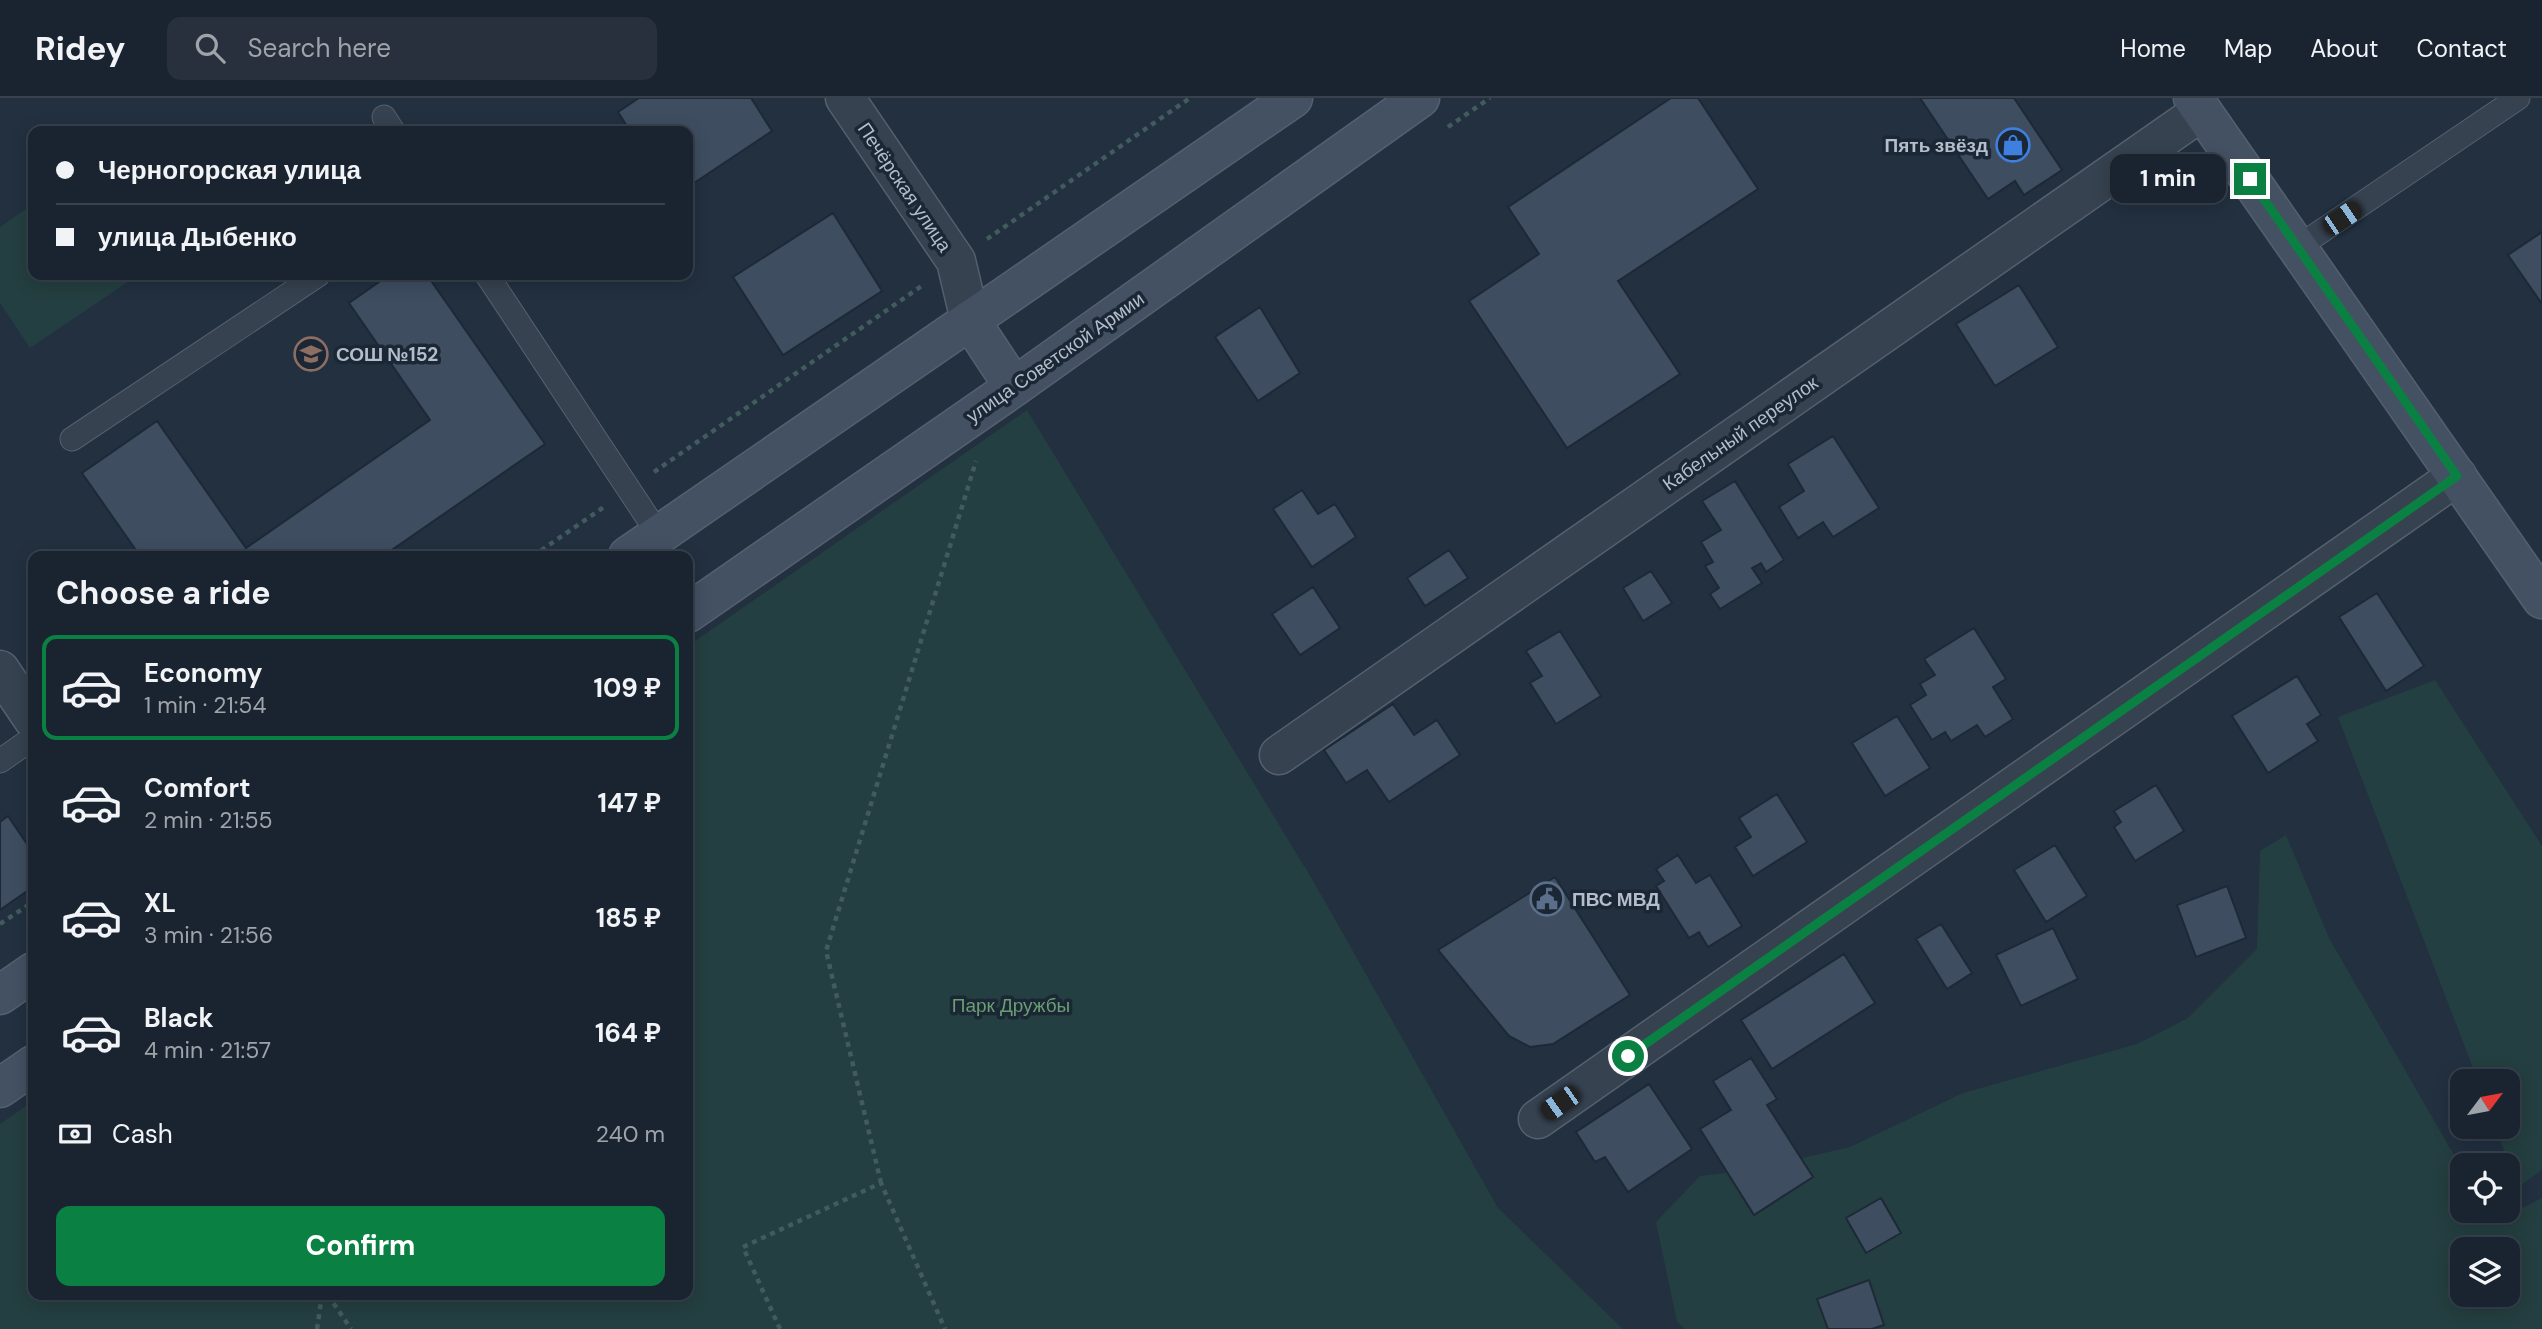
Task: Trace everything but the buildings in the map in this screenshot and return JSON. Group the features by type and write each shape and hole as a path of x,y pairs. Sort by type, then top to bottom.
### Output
{"main road":[{"path":"635,551 1293,98"},
{"name":"улица Советской Армии","path":"693,610 1014,387 1420,98"},
{"path":"2198,104 2542,599"},
{"path":"970,320 1014,387"},
{"path":"0,995 28,975"},
{"path":"0,1088 28,1068"}],"street":[{"name":"Печёрская улица","path":"845,98 956,261 970,320"},
{"name":"Кабельный переулок","path":"1279,755 2198,104"},
{"path":"1538,1119 2457,476"},
{"path":"0,670 28,712"}],"lane":[{"path":"2298,247 2518,98"},
{"path":"72,439 310,280"},
{"path":"491,280 659,535"},
{"path":"0,761 28,741"}],"path":[{"path":"540,551 1191,98"},
{"path":"945,1329 881,1183 826,951 978,455"},
{"path":"0,924 28,905"},
{"path":"780,1329 743,1247 881,1183"},
{"path":"317,1329 321,1300"},
{"path":"331,1300 351,1329"}],"green space":[{"path":"28,207 28,280 131,280 30,348 0,303 0,227"},
{"name":"Парк Дружбы","path":"1027,410 1315,884 1498,1208 1623,1329 0,1329 0,1124 28,1104 28,1300 693,1300 693,643"},
{"path":"2435,680 2542,846 2542,1170 2520,1186 2520,1153 2505,1153 2500,1139 2520,1139 2520,1069 2473,1069 2338,717"},
{"path":"2286,835 2329,938 2453,1153 2450,1153 2450,1223 2520,1223 2520,1209 2542,1198 2542,1329 1685,1329 1677,1322 1656,1222 1700,1176 1745,1171 1850,1147 1963,1093 2137,1044 2188,1018 2257,949 2260,851"}],"place":[{"name":"Пять звёзд","path":"2013,145"},
{"name":"СОШ №152","path":"311,354"},
{"name":"ПВС МВД","path":"1547,899"}],"route":[{"path":"1628,1056 2457,476 2250,179"}]}
